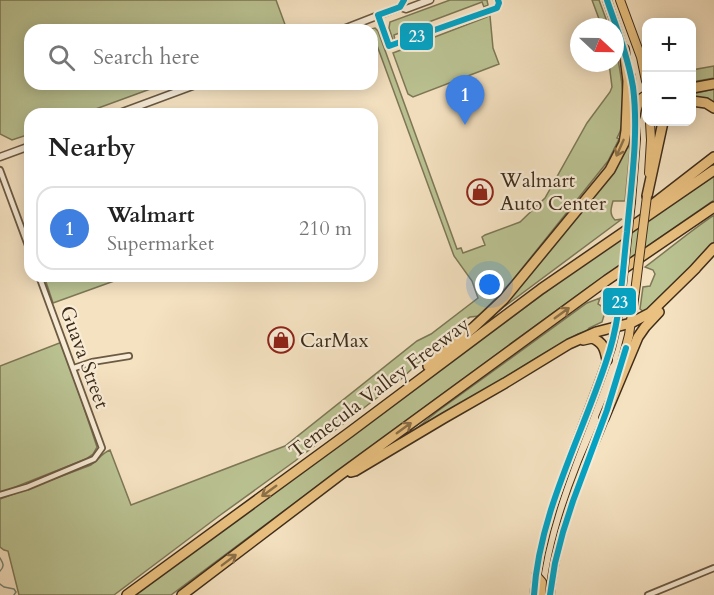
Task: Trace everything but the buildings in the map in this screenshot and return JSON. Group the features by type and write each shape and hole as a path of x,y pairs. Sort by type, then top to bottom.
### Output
{"highway":[{"path":"350,432 504,299 610,170 624,143 626,131 628,81 624,49"},
{"path":"696,87 714,84"},
{"path":"635,116 642,98"},
{"path":"696,102 706,103 714,108"},
{"path":"647,196 662,126"},
{"path":"541,289 714,157"},
{"name":"Temecula Valley Freeway","path":"128,595 541,289 714,170"},
{"path":"182,595 340,475 598,287 714,207"},
{"path":"604,418 638,337 714,248"},
{"path":"340,475 355,471 569,344 596,332 631,323 651,313 696,268"},
{"path":"569,344 596,339 604,347 607,360"}],"main road":[{"path":"608,0 614,18"},
{"path":"620,0 641,57 644,72"},
{"path":"534,595 542,544 553,503 607,360 616,327 636,139 633,90 624,49"},
{"path":"549,595 571,506 604,418 624,355 631,323 647,196 650,126"},
{"path":"536,575 542,582 541,595"}],"street":[{"path":"356,24 399,7 404,0"},
{"path":"399,7 406,9 430,0"},
{"path":"133,108 182,90"},
{"path":"0,157 24,148"},
{"path":"0,170 24,235"},
{"name":"Guava Street","path":"0,495 27,487 94,459 102,448 41,282"},
{"path":"74,368 92,362 129,356"},
{"path":"648,595 714,568"}],"green space":[{"path":"0,0 276,0 285,24 24,24 24,90 148,90 98,108 24,108 24,136 12,140 0,134"},
{"path":"450,0 487,0 488,5 484,7 482,2 394,35 395,40 393,40 389,28 390,22"},
{"path":"592,0 599,0 606,18 599,18"},
{"path":"487,15 490,16 493,48 499,64 413,97 408,94 393,53 487,17"},
{"path":"378,31 457,249 461,248 463,253 485,245 482,237 485,235 520,222 545,198 587,123 610,92 612,87 610,72 620,72 623,118 617,138 619,139 608,161 512,281 479,316 465,320 400,380 114,595 19,595 8,551 0,547 0,499 91,465 110,450 131,505 285,446 417,341 431,334 478,298 472,281 454,256 378,48"},
{"path":"714,66 714,78 696,81 696,69"},
{"path":"714,89 714,105 696,98 696,93"},
{"path":"628,142 630,150 625,201 613,201 611,209 615,220 622,219 493,315"},
{"path":"714,176 714,200 587,288 171,595 135,595 583,265"},
{"path":"714,215 714,243 656,303 644,312 640,309 643,287 650,286 655,274 653,270 645,267"},
{"path":"46,282 111,282 53,303"},
{"path":"600,298 598,304 606,309 602,322 543,354 419,430 417,429 438,411 587,303"},
{"path":"62,342 97,447 86,459 0,493 0,366"}],"waterway":[{"path":"0,558 3,564 0,571"},
{"path":"0,584 14,589 16,592 14,595"}],"transit line":[{"name":"23","path":"404,0 400,7 378,15 389,46 497,8 498,0"},
{"name":"23","path":"534,595 538,565 552,505 606,362 615,330 620,297 634,160 635,105 628,65 607,0"},
{"name":"23","path":"550,595 563,532 607,410 626,348"}],"place":[{"name":"Walmart","path":"465,125"},
{"name":"Walmart Auto Center","path":"480,192"},
{"name":"CarMax","path":"281,340"}]}
